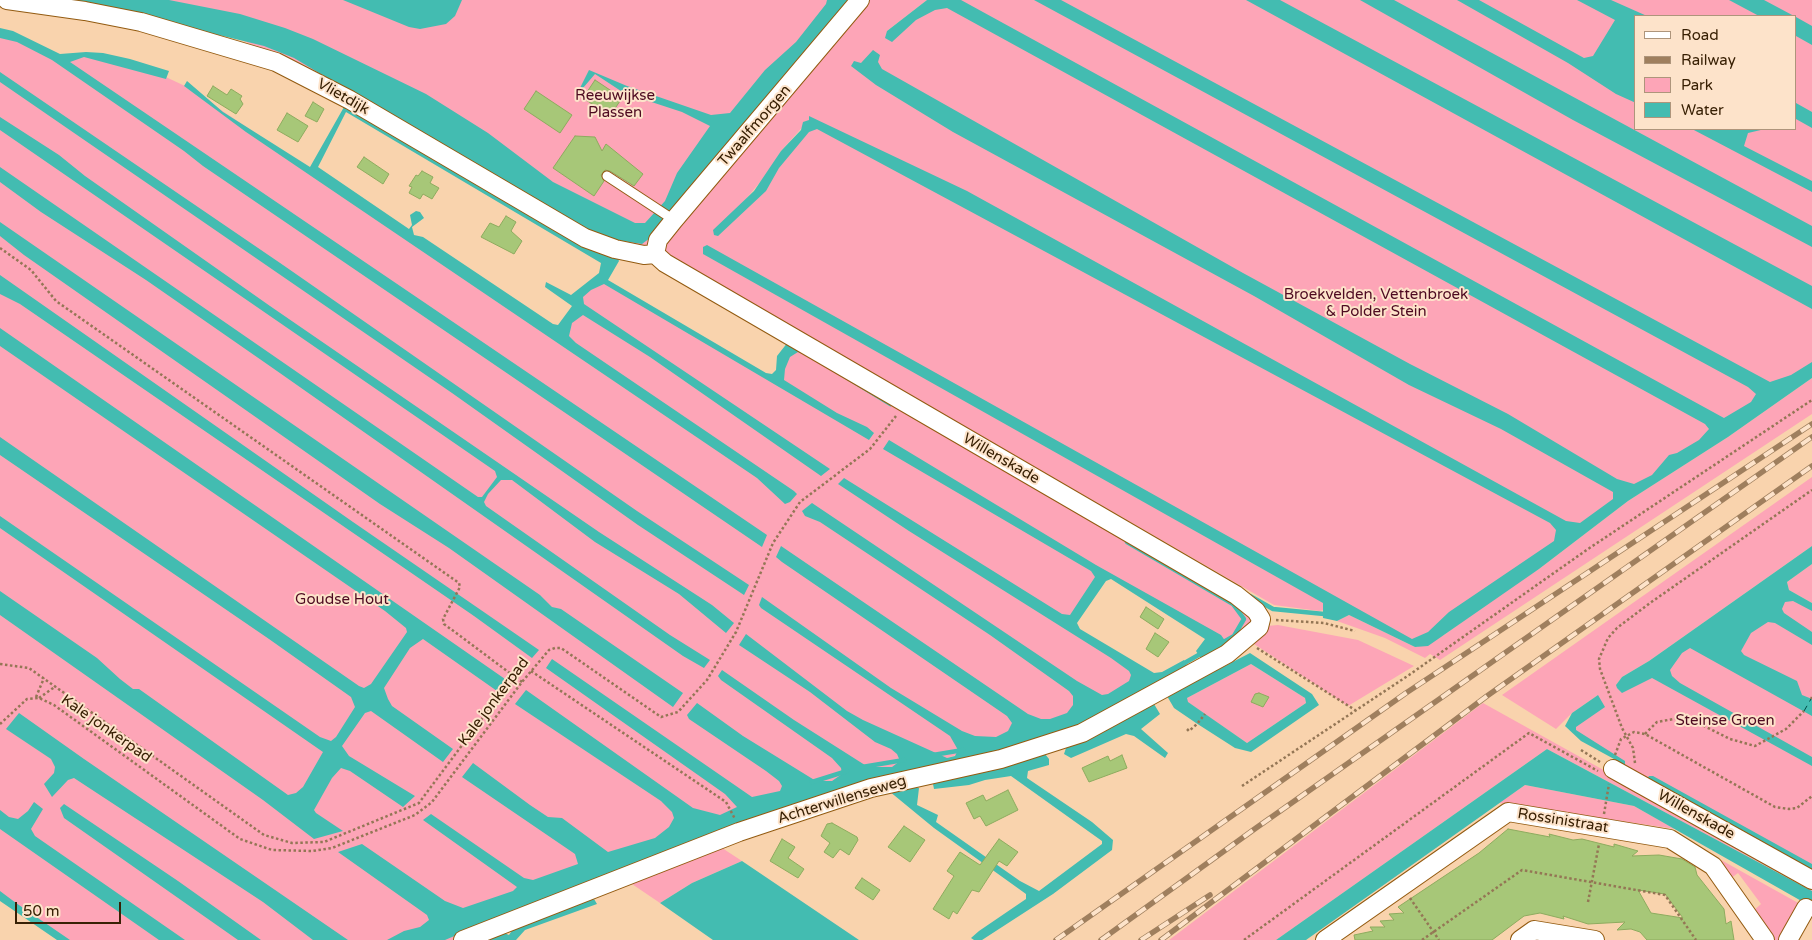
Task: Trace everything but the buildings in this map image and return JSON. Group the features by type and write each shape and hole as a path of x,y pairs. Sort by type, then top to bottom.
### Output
{"street":[{"name":"Vlietdijk","path":"7,0 85,11 141,22 276,62 350,100 585,238 615,250 644,255 655,254"},
{"name":"Twaalfmorgen","path":"655,254 658,240 672,219 860,0"},
{"name":"Willenskade","path":"655,254 665,263 1236,595 1256,611 1261,619"},
{"name":"Achterwillenseweg","path":"463,940 748,829 871,788 1001,759 1075,736 1227,654 1245,641 1259,627 1261,619"},
{"name":"Willenskade","path":"1610,769 1812,880"},
{"name":"Rossinistraat","path":"1325,940 1508,812 1670,839 1713,866 1765,940"},
{"path":"1788,940 1806,908"},
{"path":"1520,940 1534,930 1595,940"}],"lane":[{"path":"607,176 672,219"}],"path":[{"path":"0,248 31,270 56,301 459,583 458,592 443,619 446,628 522,682"},
{"path":"1242,786 1409,675 1605,538 1812,400"},
{"name":"Kale jonkerpad","path":"37,698 54,705 240,839 272,850 312,851 332,848 415,815 432,802 522,682 549,650 561,648 660,717 678,712 707,680 736,632 773,543 800,502 870,449 904,403"},
{"path":"1632,780 1635,756 1600,669 1599,659 1608,638 1617,628 1650,603 1812,490"},
{"path":"1261,619 1324,623 1356,631"},
{"path":"1245,641 1355,710"},
{"path":"0,664 29,668 264,835 292,843 324,842 419,803 484,715 516,677"},
{"path":"531,672 726,802 731,810"},
{"path":"37,698 44,678"},
{"path":"0,724 17,706 27,700 37,698 56,686"},
{"path":"1644,734 1658,722 1680,718 1694,721 1747,745 1754,746 1780,734 1804,712"},
{"path":"1186,729 1189,731 1205,714"},
{"path":"1606,805 1610,769 1625,735 1634,732 1644,734 1775,807 1797,808 1812,796"},
{"path":"1244,940 1529,733 1610,769"},
{"path":"1581,750 1610,769"},
{"path":"1588,902 1602,828"},
{"path":"1422,940 1522,870 1665,895 1696,940"},
{"path":"1401,887 1439,940"}],"green space":[{"name":"Reeuwijkse Plassen","path":"104,0 836,0 643,233 194,17"},
{"name":"Broekvelden, Vettenbroek & Polder Stein","path":"854,0 927,0 887,31 911,23 944,0 1812,0 1812,370 1417,647 1343,606 1323,606 1324,610 1319,611 1274,605 748,301 668,254 662,247 646,248 630,244","holes":["809,116 814,123 716,235 771,169 781,151 809,120"]},
{"name":"Goudse Hout","path":"0,32 63,60 80,54 138,64 185,86 557,334 576,301 600,278 772,380 794,346 1234,602 1253,621 1228,645 1106,573 1071,626 1145,679 1117,703 947,758 455,940 65,940 0,896"},
{"path":"1812,378 1812,414 1440,660 1430,654 1425,658 1385,638 1337,621 1349,615 1415,647 1444,635 1517,582 1539,569 1628,501 1728,437"},
{"name":"Steinse Groen","path":"1812,477 1812,546 1649,661 1622,677 1616,685 1773,583 1812,605 1812,870 1647,779 1637,777 1638,772 1616,763 1616,760 1624,765 1569,729 1598,695 1572,713 1556,729 1502,695"},
{"path":"1812,564 1812,603 1789,590 1787,582"},
{"path":"1278,625 1358,640 1414,666 1348,706 1251,642 1267,626"},
{"path":"1251,664 1305,698 1306,703 1247,743 1187,702 1187,698"},
{"path":"1483,703 1812,886 1812,891 1547,749 1276,940 1169,940"},
{"path":"1525,785 1634,806 1675,829 1499,803"},
{"path":"719,846 742,861 692,883 660,903 629,882"},
{"path":"1721,860 1800,904 1779,940 1774,940 1752,912 1761,904 1738,873 1730,879 1719,863"}],"water":[{"path":"43,0 169,0 240,14 285,28 313,39 426,94 488,133 553,182 635,223 645,223 665,201 677,173 710,126 682,112 624,93 595,74 583,88 580,88 589,70 627,86 711,115 730,113 765,70 796,42 826,4 827,0 854,0 650,238 642,244 603,238 544,208 294,58 264,46 223,36"},
{"path":"343,0 462,0 455,16 446,24 420,29 409,27"},
{"path":"927,0 961,0 1724,418 1751,402 1756,394 1748,387 1034,0 1061,0 1770,382 1791,375 1812,362 1812,378 1728,437 1628,501 1539,569 1428,646 1415,647 1349,615 1337,621 1323,618 1323,603 703,254 703,247 707,245 1412,639 1428,632 1449,612 1554,541 1556,530 1550,523 817,129 809,132 779,168 766,191 718,236 714,235 713,230 754,191 781,151 801,130 803,122 809,120 809,116 967,191 1566,521 1580,523 1613,499 1613,492 1501,429 1409,385 1254,296 953,132 876,85 851,66 854,61 861,63 873,50 880,55 878,62 882,69 1243,273 1410,364 1508,414 1617,479 1634,484 1652,475 1669,455 1677,453 1699,440 1709,429 1705,424 947,8 935,10 916,20 892,42 885,38 887,31"},
{"path":"1246,0 1280,0 1812,286 1812,309"},
{"path":"1360,0 1394,0 1812,226 1812,247 1573,120"},
{"path":"1457,0 1479,0 1584,58 1593,56 1615,20 1577,0 1611,0 1645,15 1634,15 1634,102 1616,94 1568,63"},
{"path":"1729,0 1764,0 1792,15 1757,15"},
{"path":"1797,18 1812,26 1812,45 1797,37"},
{"path":"0,28 13,31 60,54 103,53 169,71 166,79 84,57 70,62 767,535 762,547 203,166 52,60 17,42 0,38"},
{"path":"0,72 283,265 637,511 749,585 744,595 638,525 452,393 0,82"},
{"path":"187,81 223,112 310,167 344,107 578,243 617,256 619,261 608,280 766,373 772,374 776,370 777,356 788,342 889,402 891,407 806,355 798,352 790,357 785,369 784,380 837,413 867,427 874,433 869,440 604,284 591,290 583,297 584,304 830,469 821,476 650,357 583,315 572,323 569,336 576,343 794,491 797,494 790,502 785,504 757,478 246,132 184,86","holes":["346,112 601,263 599,273 571,295 546,282 545,287 572,306 558,325 553,324 423,237 414,235 412,227 424,218 420,212 416,211 410,215 412,225 409,229 318,167"]},
{"path":"1797,104 1812,112 1812,128 1797,120"},
{"path":"0,117 59,155 85,176 270,306 599,532 712,605 734,623 726,633 679,594 595,542 512,480 501,480 488,494 484,502 486,506 670,635 710,660 704,668 683,656 146,280 41,212 0,182 0,167 478,497 482,497 497,477 495,471 0,130"},
{"path":"1694,130 1761,130 1748,133 1744,146 1812,181 1812,192"},
{"path":"0,222 540,595 552,607 561,609 683,693 673,707 449,548 380,504 24,255 0,236"},
{"path":"0,275 539,650 532,658 474,616 20,304 0,294"},
{"path":"0,328 505,679 497,691 423,639 410,648 384,688 388,699 392,706 453,749 443,762 371,711 365,713 342,746 349,756 415,796 403,807 350,771 341,768 332,778 314,810 343,831 314,839 263,800 0,615 0,591 97,658 133,689 139,689 288,795 296,793 303,787 323,752 0,528 0,516 320,737 331,741 336,737 355,707 351,697 0,455 0,437 359,686 364,688 371,684 407,632 406,628 385,611 0,346"},
{"path":"889,440 1096,565 1221,635 1228,645 1202,660 1196,651 1205,639 1111,579 1106,581 1077,623 1080,629 1154,673 1162,672 1184,660 1188,667 1092,721 485,923 445,940 387,940 404,931 420,927 429,920 427,915 338,852 362,844 445,901 463,908 513,891 517,887 423,820 431,814 524,878 533,880 578,864 575,854 462,777 473,763 548,817 562,818 608,852 655,838 669,827 674,818 672,812 661,801 515,704 526,690 693,808 720,815 737,807 725,794 546,668 552,659 752,797 780,791 782,786 779,781 766,771 689,719 687,715 697,703 743,736 816,781 832,781 842,774 841,768 832,758 721,680 718,676 722,670 794,720 868,767 892,767 900,761 897,754 891,749 875,742 810,692 739,645 746,634 847,711 863,720 947,758 955,756 958,750 950,736 761,608 759,605 762,597 891,688 962,731 975,736 996,737 1008,731 1012,723 1007,716 782,562 776,557 781,546 1028,714 1041,719 1050,719 1067,713 1073,705 1073,696 1069,691 990,635 820,522 805,516 802,511 812,503 1077,681 1102,695 1108,694 1129,681 1131,675 1129,671 1111,658 838,484 844,478 1062,614 1070,615 1095,577 1091,571 883,449"},
{"path":"1812,546 1812,564 1787,582 1789,590 1812,603 1812,611 1793,601 1785,602 1782,609 1784,613 1812,632 1812,645 1775,623 1768,622 1751,633 1741,651 1744,655 1797,681 1802,695 1812,699 1812,716 1690,648 1682,653 1670,670 1672,676 1680,683 1812,757 1812,766 1652,678 1622,693 1617,688 1616,685 1622,677 1649,661"},
{"path":"1250,653 1312,694 1319,705 1251,752 1235,748 1196,723 1174,708 1167,696","holes":["1251,664 1305,698 1306,703 1247,743 1188,702 1187,698"]},
{"path":"1598,695 1605,707 1576,727 1576,730 1625,761 1625,765 1581,741 1565,726 1572,713"},
{"path":"1154,704 1160,714 1141,729 1168,753 1165,758 1134,736 1126,734 1071,758 1064,754 1066,748"},
{"path":"19,713 348,940 313,940 263,902 74,778 68,780 52,797 44,784 54,773 55,767 51,759 6,729"},
{"path":"1547,749 1812,891 1812,907 1634,806 1525,785 1306,940 1276,940"},
{"path":"1045,754 1049,759 1049,765 1028,771 1027,778 1092,822 1113,840 1112,850 1053,894 982,940 974,940 971,938 979,931 1026,899 1026,894 934,828 889,791 904,786 919,788 917,805 938,815 936,822 1020,881 1039,891 1102,844 1102,841 1011,776 985,780 969,785 934,789 933,784"},
{"path":"1649,776 1653,776 1812,864 1812,872 1647,779"},
{"path":"34,802 43,809 31,829 35,836 185,940 159,940 0,829 0,810 9,817 18,819 28,811"},
{"path":"64,804 261,940 238,940 64,818 60,808"},
{"path":"742,861 859,940 713,940 660,903 692,883"},
{"path":"0,891 70,940 57,940 0,901"},
{"path":"594,899 597,904 525,930 516,940 481,940 502,932 509,935 515,926"}],"waterway":[{"path":"1127,542 1233,604 1244,619 1234,636 1220,644"},
{"path":"1250,596 1273,609 1324,614"},
{"path":"1181,665 1202,653"},
{"path":"933,755 963,750"},
{"path":"862,767 904,760"},
{"path":"812,782 847,771"}],"ferry route":[{"path":"1804,711 1811,699"}],"railway":[{"path":"1056,940 1406,693 1812,424"},
{"path":"1101,940 1256,828 1812,437"},
{"path":"1161,940 1487,696 1812,466"},
{"path":"1141,940 1210,895"}]}
